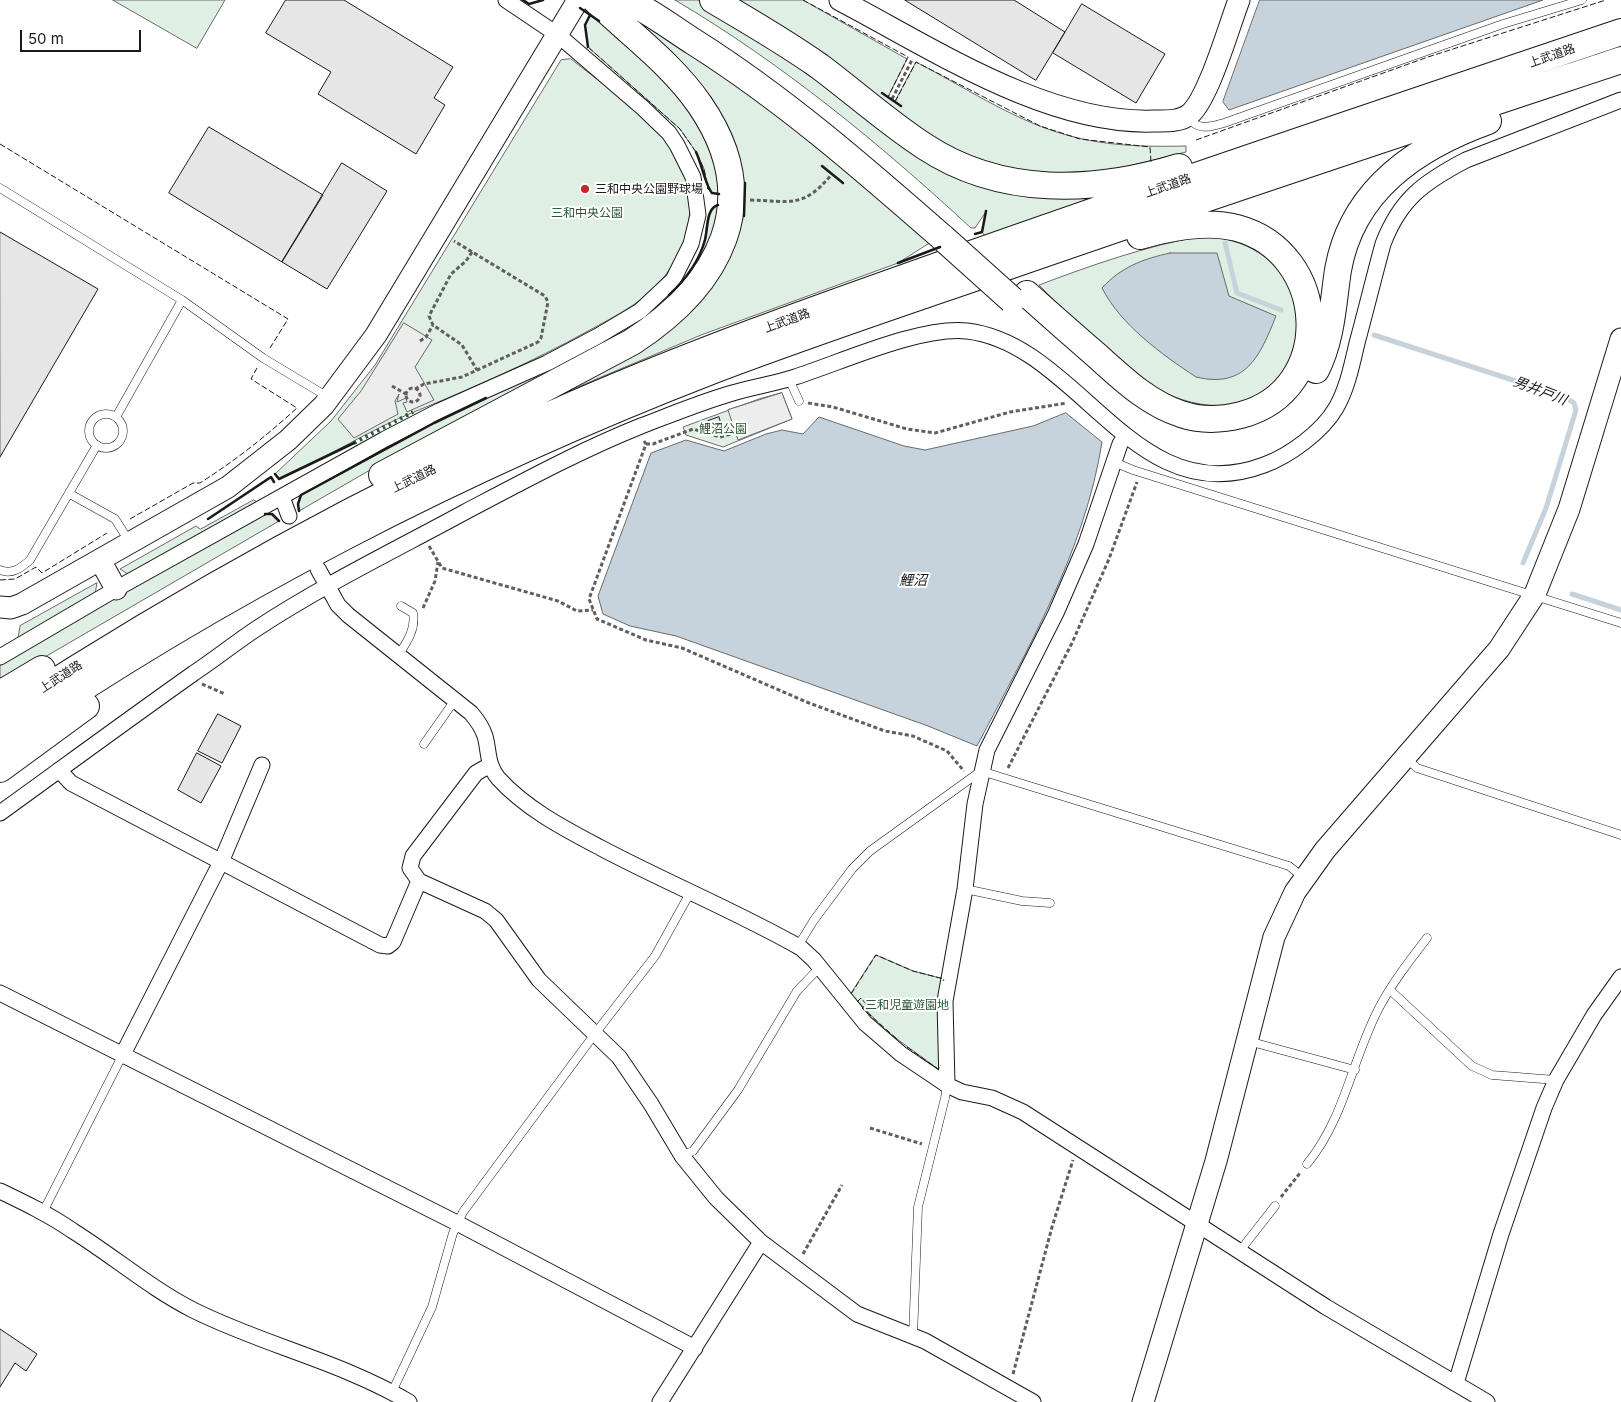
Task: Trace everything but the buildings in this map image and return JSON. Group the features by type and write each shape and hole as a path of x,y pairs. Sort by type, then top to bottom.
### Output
{"highway":[{"path":"626,0 709,52 810,124 951,235"},
{"path":"653,0 764,71 866,150 951,235 1019,297 1109,388 1148,417 1201,436 1218,436 1254,430 1286,411 1310,383 1319,366 1329,332 1339,268 1350,230 1368,198 1387,178 1414,158 1463,130 1552,97 1621,61"},
{"path":"713,0 760,27 819,66 925,147 958,165 1004,180 1057,187 1101,184 1170,169 1257,141 1356,121"},
{"path":"0,694 308,516 632,342 668,318 706,276 721,246 730,212 729,181 721,145 700,104 678,78 585,2"},
{"name":"上武道路","path":"0,717 105,648 233,573 358,506 433,469 625,382 908,277 1356,121 1621,32"},
{"name":"上武道路","path":"0,743 146,649 299,562 438,491 602,416 714,370 901,304 1160,214 1621,61"},
{"path":"901,304 1035,273 1106,246 1150,233 1207,224 1237,228 1260,237 1278,248 1292,265 1307,296 1311,322 1310,337 1298,371 1277,396 1250,412 1216,419 1200,419 1164,407 1128,384 1019,297"},
{"path":"105,648 160,600 233,573"},
{"path":"0,769 96,698 163,654 213,611"}],"street":[{"path":"0,657 116,589 421,420 547,363 622,323 654,299 681,267 692,244 698,215 696,189 686,161 669,132 558,35 506,0"},
{"path":"840,0 984,75 1066,110 1100,118 1139,122 1177,120 1188,116 1199,103 1205,92 1239,0"},
{"path":"0,607 11,608 22,604 234,482 288,440 330,398 376,335 558,35 585,2"},
{"path":"0,812 136,712 256,629 327,586 512,487 636,428 726,395 790,379 920,335 966,331 1000,340 1035,360 1126,436 1154,456 1173,465 1213,474 1243,472 1260,467 1286,453 1325,424 1339,403 1349,376 1383,244 1394,217 1409,198 1443,172 1466,160 1621,100"},
{"path":"1143,1402 1248,1041 1274,937 1285,910 1304,878 1352,817 1406,758 1499,649 1535,594 1569,509 1621,338"},
{"path":"947,1085 944,1034 946,1001 965,889 975,775 1056,613 1082,553 1114,462 1126,436"},
{"path":"282,497 288,516"},
{"path":"100,560 116,589"},
{"path":"318,568 327,586 348,615 458,701 480,724 485,738 490,765 498,777 528,804 549,818 639,868 798,946 820,967 856,1014 900,1054 947,1085 962,1092 1006,1104 1077,1147 1326,1308 1462,1392 1487,1402"},
{"path":"122,1056 221,862 262,765"},
{"path":"490,765 476,773 413,856 410,868 419,881 490,914 539,980 619,1058 651,1104 682,1156 716,1198 760,1242 857,1314 913,1336 1033,1402"},
{"path":"59,770 70,783 380,945 388,946 393,942 419,881"},
{"path":"1462,1392 1521,1171 1556,1080 1594,1015 1621,977"},
{"path":"0,993 458,1224 695,1348"},
{"path":"0,1191 43,1212 163,1292 193,1309 232,1328 289,1348 389,1397 409,1402"},
{"path":"665,1400 760,1242"}],"lane":[{"path":"1188,116 1197,126 1207,128 1224,123 1503,24 1582,0"},
{"path":"0,188 182,300 264,358 330,398"},
{"path":"116,417 182,300"},
{"path":"790,379 799,401"},
{"path":"110,414 116,417 123,426 119,442 110,448 97,445 90,435 90,424 99,415 110,414"},
{"path":"0,570 10,572 16,570 30,560 97,445"},
{"path":"1114,462 1535,594 1621,623"},
{"path":"70,494 115,519 130,543"},
{"path":"399,654 412,630 414,620 413,613 401,606"},
{"path":"424,744 450,707 458,701"},
{"path":"1406,758 1417,768 1621,835"},
{"path":"798,946 814,920 852,869 870,851 975,775 1005,778 1289,866 1304,878"},
{"path":"965,889 1022,901 1050,903"},
{"path":"389,1397 432,1307 463,1212 594,1035 656,956 690,893"},
{"path":"1307,1164 1323,1144 1379,1008 1427,938"},
{"path":"682,1156 693,1151 732,1098 758,1059 797,991 809,976 820,967"},
{"path":"1390,990 1472,1066 1484,1072 1556,1080"},
{"path":"1248,1041 1355,1070"},
{"path":"43,1212 122,1056"},
{"path":"913,1336 916,1304 917,1220 921,1191 947,1085"},
{"path":"1239,1252 1275,1206"}],"path":[{"path":"891,99 915,55"},
{"path":"744,200 796,201 806,199 818,190 832,174"},
{"path":"406,394 409,389 415,389 424,384 449,380 476,370 538,342 541,338 548,302 545,296 447,238"},
{"path":"472,252 466,262 451,274 432,306 429,316 433,325 457,340 476,370"},
{"path":"420,341 426,337 433,325"},
{"path":"392,386 406,394 410,401 416,401 420,393 415,389"},
{"path":"799,401 833,407 907,429 935,432 1032,407 1085,401"},
{"path":"636,428 646,444"},
{"path":"646,444 653,444 693,430 720,437 735,433"},
{"path":"646,444 588,599 601,622 646,640 682,648 809,703 885,731 913,736 947,751 975,775"},
{"path":"1005,778 1009,765 1072,643 1109,559 1141,472"},
{"path":"423,535 442,568 558,601 577,611 593,610"},
{"path":"414,620 428,598 435,581 438,562"},
{"path":"203,685 225,694"},
{"path":"870,1128 932,1147"},
{"path":"1010,1389 1052,1228 1077,1147"},
{"path":"1275,1206 1307,1164"},
{"path":"795,1269 842,1186"}],"green space":[{"path":"113,0 225,0 197,48"},
{"path":"675,0 698,0 727,15 906,142 1105,195 985,236 982,232 985,213 975,228 971,228 829,106 754,51"},
{"path":"737,0 803,0 907,59 888,97 895,101 916,62 1005,110 1060,133 1091,141 1122,145 1186,146 1186,152 1093,175 1011,171 946,147"},
{"path":"626,12 770,108 931,242 898,263 701,335 547,400 655,336 741,187"},
{"path":"590,15 626,41 651,63 696,119 717,167 719,194 712,193 708,189 704,169 696,152 680,129 588,47 585,25"},
{"name":"三和中央公園","path":"571,59 618,95 650,123 675,154 683,170 687,184 690,210 686,237 667,273 650,292 631,306 567,342 502,374 363,436 279,479 275,474 331,421 375,365 561,60"},
{"path":"718,205 715,228 689,279 641,322 436,432 299,511 298,504 301,495 417,431 571,357 658,305 676,290 696,262 704,241 707,220 711,210"},
{"path":"1202,236 1249,247 1280,272 1295,304 1296,340 1283,372 1257,396 1220,405 1172,396 1153,387 1135,376 1101,348 1039,285 1119,257 1160,245"},
{"name":"鯉沼公園","path":"782,393 792,419 723,447 686,435 683,427 759,399"},
{"path":"254,500 257,502 128,574 120,569 196,526 200,529"},
{"path":"268,513 272,514 279,521 0,683 0,665 124,591"},
{"path":"97,583 95,594 18,638 20,626"},
{"name":"三和児童遊園地","path":"876,955 913,971 944,979 941,1066 938,1069 886,1031 851,994"}],"shaded area":[{"path":"404,323 432,340 415,367 434,400 407,412 403,403 407,402 406,398 397,402 399,394 395,401 398,414 354,438 338,419 361,391"},
{"path":"782,393 792,419 738,440 728,410"}],"water":[{"path":"1260,0 1543,0 1229,110 1223,102"},
{"path":"1170,253 1217,253 1229,296 1276,316 1257,356 1239,374 1227,378 1213,379 1196,377 1169,359 1143,338 1110,302 1102,288 1125,269 1151,258"},
{"name":"鯉沼","path":"1066,413 1102,442 1094,482 1068,561 1052,599 977,746 928,726 676,636 630,626 603,614 598,596 651,453 686,440 724,451 766,434 782,430 803,434 819,417 904,446 925,450 1033,426"}],"waterway":[{"name":"男井戸川","path":"1225,243 1237,293 1281,310"},
{"name":"男井戸川","path":"1374,335 1565,397 1574,403 1576,410 1546,508 1523,563"},
{"name":"男井戸川","path":"1572,594 1621,610"}],"hedge":[{"path":"354,443 413,412"}],"fence":[{"path":"803,0 908,57 888,97"},
{"path":"1196,140 1428,57 1606,0"},
{"path":"590,15 585,25 588,47 680,129 696,152 704,169 708,189 712,193 719,194"},
{"path":"895,102 916,62 1040,126 1080,139 1150,147 1151,162"},
{"path":"0,144 288,319 270,348"},
{"path":"130,519 193,483 200,483 250,448 297,408 251,379 257,368"},
{"path":"0,580 15,579 36,567 42,573 107,533"},
{"path":"851,994 876,955 913,971 944,979 943,981"},
{"path":"857,1002 861,998 866,1004 862,1008 897,1039"},
{"path":"907,1047 938,1069 941,1065"}],"wall":[{"path":"523,0 529,4 543,0"},
{"path":"580,8 599,21"},
{"path":"588,47 585,25 590,15"},
{"path":"882,93 901,106"},
{"path":"696,152 710,190 712,193 719,194"},
{"path":"822,166 843,183"},
{"path":"744,216 745,183"},
{"path":"669,295 686,277 695,263 705,240 709,214 718,205"},
{"path":"975,234 982,232 986,211"},
{"path":"898,263 940,247"},
{"path":"299,511 298,504 301,495 434,423 486,398"},
{"path":"275,474 279,479 354,443"},
{"path":"208,519 271,477 274,482"},
{"path":"265,514 272,514 279,521"}],"place":[{"name":"三和中央公園野球場","path":"585,189"}]}
